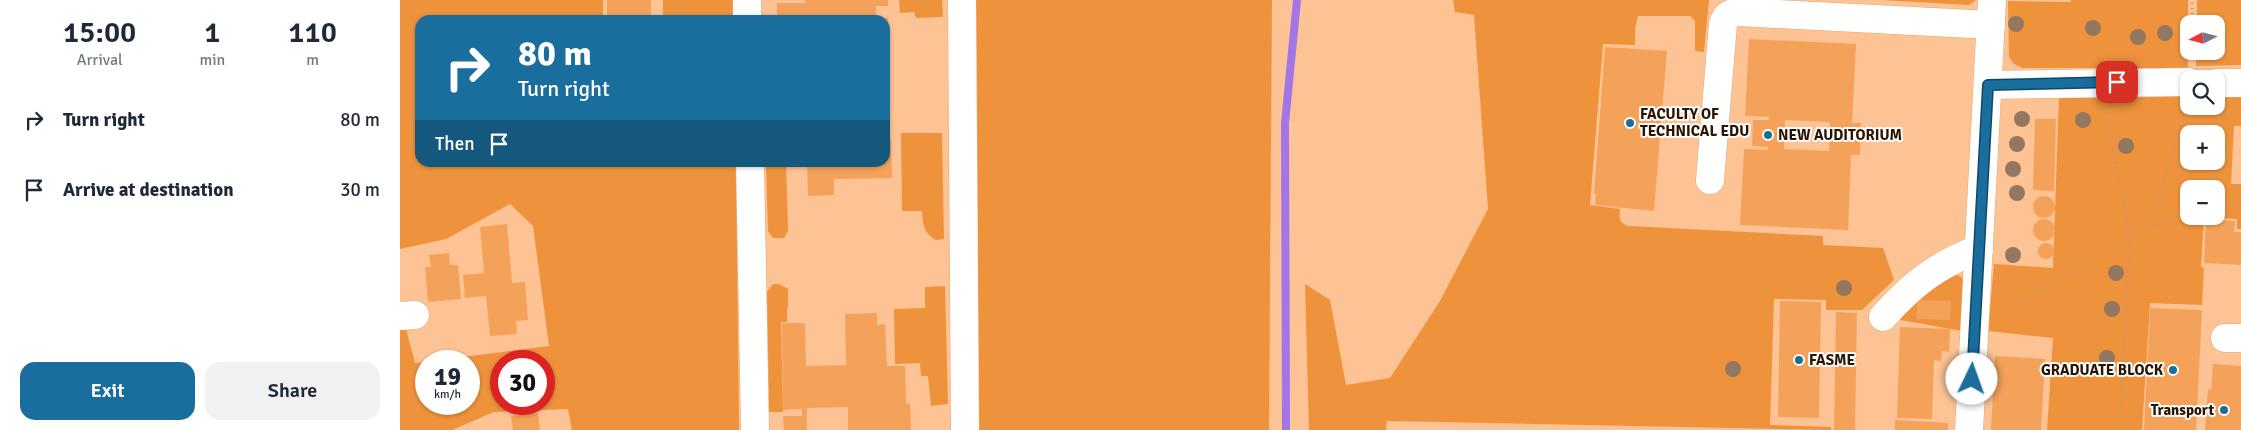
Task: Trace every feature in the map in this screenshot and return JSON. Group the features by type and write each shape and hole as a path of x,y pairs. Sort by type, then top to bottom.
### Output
{"street":[{"path":"747,0 747,15"},
{"path":"962,0 965,430"},
{"path":"1710,180 1723,24 1726,17 1731,13 1992,13 1969,430"},
{"path":"1988,85 2101,83 2180,91"},
{"path":"750,167 754,430"},
{"path":"1883,317 1902,296 1940,266 1979,250"}],"path":[{"path":"2192,0 2192,15"},
{"path":"2101,83 2130,236 2120,430"},
{"path":"2218,180 2228,83"},
{"path":"2151,227 2181,115"},
{"path":"2225,199 2241,205"},
{"path":"1975,328 2130,236 2180,214"}],"shaded area":[{"path":"400,0 2241,0 2241,430 400,430"},
{"path":"400,0 603,0 603,15 415,15 415,167 736,167 739,430 572,430 568,409 555,410 555,350 518,350 549,346 533,226 510,204 446,239 400,249"},
{"path":"663,0 736,0 737,15 663,15"},
{"path":"899,0 942,0 943,17 916,18 914,12 900,13"},
{"path":"973,0 1272,0 1269,430 978,430"},
{"path":"1453,0 1709,0 1704,52 1695,51 1695,21 1690,16 1638,16 1635,28 1635,45 1603,44 1590,205 1620,209 1620,220 1629,226 1823,236 1823,245 1883,248 1894,280 1862,310 1826,310 1826,300 1774,299 1770,425 1831,427 1831,430 1387,421 1386,430 1309,430 1305,284 1330,300 1346,385 1390,378 1440,301 1488,209 1474,15 1455,12"},
{"path":"1881,0 1976,0 1969,5"},
{"path":"2071,0 2188,0 2188,15 2180,15 2180,60 2188,60 2188,68 2022,68 2014,64 2009,57 2008,1 2071,2"},
{"path":"2197,0 2241,0 2241,65 2196,66 2196,60 2225,60 2225,15 2197,15"},
{"path":"2241,95 2241,126 2234,126 2231,184 2241,184 2241,229 2237,229 2237,219 2225,218 2225,180 2180,180 2180,225 2204,225 2201,267 2204,268 2202,305 2150,303 2142,430 2047,430 2053,338 1988,331 1994,264 2053,268 2059,97 2180,96 2180,115 2225,115 2225,96"},
{"path":"901,133 942,133 944,239 936,240 928,234 923,224 922,211 902,211"},
{"path":"766,167 786,167 788,231 784,238 773,238 768,231"},
{"path":"1952,274 1960,276 1965,281 1962,331 1895,319 1906,304"},
{"path":"773,284 779,284 788,289 787,322 781,322 783,412 769,412 767,292"},
{"path":"945,286 948,404 931,406 928,376 921,376 920,363 895,364 894,309 925,308 925,287"},
{"path":"405,325 415,363 415,415 480,415 480,355 490,354 490,414 452,430 400,430 400,326"}],"building":[{"path":"607,0 651,0 651,15 607,15"},
{"path":"805,0 888,0 888,6 876,6 876,15 777,15 777,3 805,3"},
{"name":"NEW AUDITORIUM","path":"1749,39 1856,44 1852,123 1861,123 1860,155 1851,155 1848,230 1740,225 1744,149 1768,150 1768,147 1752,146 1753,120 1769,120 1769,117 1745,116","holes":["1785,120 1830,122 1829,151 1784,149"]},
{"name":"FACULTY OF TECHNICAL EDU","path":"1605,47 1667,51 1654,211 1595,205 1596,194 1594,194"},
{"path":"2035,119 2056,119 2054,191 2033,190"},
{"path":"891,139 892,178 834,179 834,195 808,196 807,167 890,167"},
{"path":"2044,196 2052,199 2055,207 2052,215 2044,218 2036,215 2033,207 2036,199"},
{"path":"2044,219 2052,222 2055,230 2052,238 2044,241 2036,238 2033,230 2036,222"},
{"path":"2225,220 2235,221 2234,232 2241,232 2241,265 2204,263 2206,225 2225,225"},
{"path":"507,224 512,283 525,282 528,320 516,321 517,334 490,336 486,296 465,298 463,275 484,273 480,227"},
{"path":"2046,243 2054,251 2046,259 2038,251"},
{"path":"449,253 450,265 458,265 461,299 428,302 425,267 431,267 429,255"},
{"path":"1917,300 1951,301 1950,320 1917,319"},
{"name":"FASME","path":"1780,301 1821,302 1819,418 1778,417"},
{"name":"GRADUATE BLOCK","path":"2150,308 2202,310 2196,430 2144,430"},
{"path":"1836,312 1857,313 1855,430 1834,430"},
{"path":"877,313 877,325 885,324 887,366 905,366 906,404 910,403 911,430 848,430 848,407 807,408 807,430 784,430 783,416 802,416 802,409 783,410 782,323 805,323 806,366 846,365 845,314"},
{"path":"1900,327 1950,329 1949,352 1942,351 1941,361 1934,360 1932,419 1897,418"},
{"path":"1995,356 2045,359 2041,430 1991,430"},
{"name":"Transport","path":"2213,364 2241,366 2241,430 2205,430 2208,389 2211,390"},
{"path":"538,415 540,430 513,430 511,416"},
{"path":"1895,420 1948,423 1948,430 1895,430"}],"waterway":[{"path":"1286,430 1285,123 1297,0"}],"place":[{"name":"FACULTY OF TECHNICAL EDU","path":"1630,123"},
{"name":"NEW AUDITORIUM","path":"1768,135"},
{"name":"FASME","path":"1799,360"},
{"name":"GRADUATE BLOCK","path":"2173,370"},
{"name":"Transport","path":"2224,410"}],"route":[{"path":"1972,379 1988,85 2063,85 2117,82"}]}
